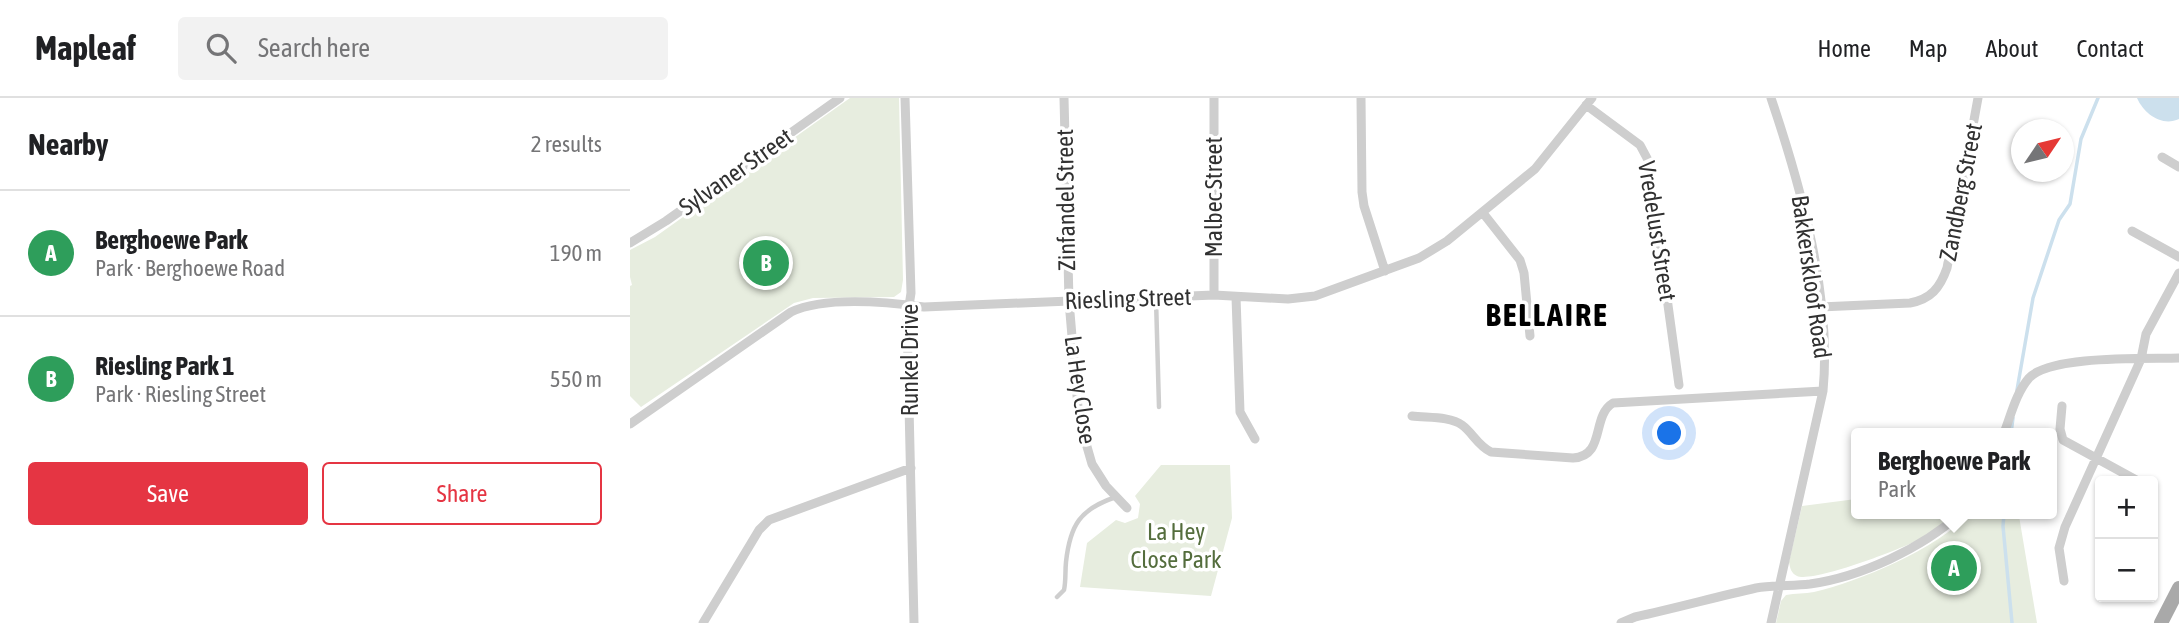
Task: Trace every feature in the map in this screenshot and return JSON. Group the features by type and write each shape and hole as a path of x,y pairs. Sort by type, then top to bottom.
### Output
{"main road":[{"path":"2161,623 2179,588"}],"street":[{"name":"Sylvaner Street","path":"630,243 666,221 840,98"},
{"name":"Runkel Drive","path":"905,98 911,293 907,318 914,623"},
{"name":"Zinfandel Street","path":"1064,98 1069,301"},
{"name":"Malbec Street","path":"1214,98 1214,295"},
{"path":"1361,98 1362,192 1385,271"},
{"name":"Bakkerskloof Road","path":"1770,98 1797,184 1813,254 1821,307 1825,365 1823,391 1771,623"},
{"name":"Zandberg Street","path":"1821,307 1910,303 1920,301 1936,291 1947,268 1978,98"},
{"name":"Riesling Street","path":"630,424 791,312 803,307 826,303 909,304 925,307 1214,295 1302,299 1315,296 1431,251 1483,213 1535,169 1589,102"},
{"name":"Vredelust Street","path":"1589,102 1640,145 1648,160 1679,385"},
{"path":"2162,157 2179,167"},
{"path":"1483,213 1520,260 1526,285 1530,336"},
{"path":"2132,231 2179,257"},
{"path":"2064,581 2059,555 2060,539 2141,359 2146,334 2179,274"},
{"path":"1236,297 1240,412 1255,439"},
{"name":"La Hey Close","path":"1069,301 1075,390 1084,439 1097,474 1127,508"},
{"path":"2006,428 2024,386 2039,370 2066,363 2179,358"},
{"path":"1412,416 1459,422 1482,448 1491,452 1573,458 1581,457 1591,450 1603,412 1614,403 1823,391"},
{"path":"2062,406 2060,429 2063,440 2128,476"},
{"path":"703,623 759,530 769,520 911,468"},
{"path":"1621,623 1635,617 1758,588 1824,581 1879,563 1926,541 1954,519"}],"lane":[{"path":"1156,298 1159,407"},
{"path":"1057,597 1064,590 1067,553 1078,520 1090,507 1116,497"}],"green space":[{"path":"850,98 899,98 903,280 901,292 894,297 813,298 794,303 641,407 630,396 630,250 655,237"},
{"name":"La Hey Close Park","path":"1161,465 1230,465 1232,518 1211,596 1080,587 1087,543 1116,520 1125,523 1138,518 1140,504 1135,496"},
{"path":"1851,500 1851,519 1948,519 1918,540 1894,550 1857,564 1806,577 1795,575 1789,562 1802,506"},
{"path":"1964,519 2020,519 2037,623 1776,623 1781,601 1786,595 1814,592 1875,572 1918,551"}],"water":[{"path":"2137,98 2179,98 2179,119 2166,121 2154,118"}],"waterway":[{"path":"2017,390 2033,298 2059,220 2070,204 2081,139 2098,98"},
{"path":"2012,428 2013,418"},
{"path":"2004,519 2012,623"}],"place":[{"name":"Riesling Park 1","path":"766,263"},
{"name":"Berghoewe Park","path":"1954,568"}],"district":[{"name":"BELLAIRE","path":"1547,315"}]}
